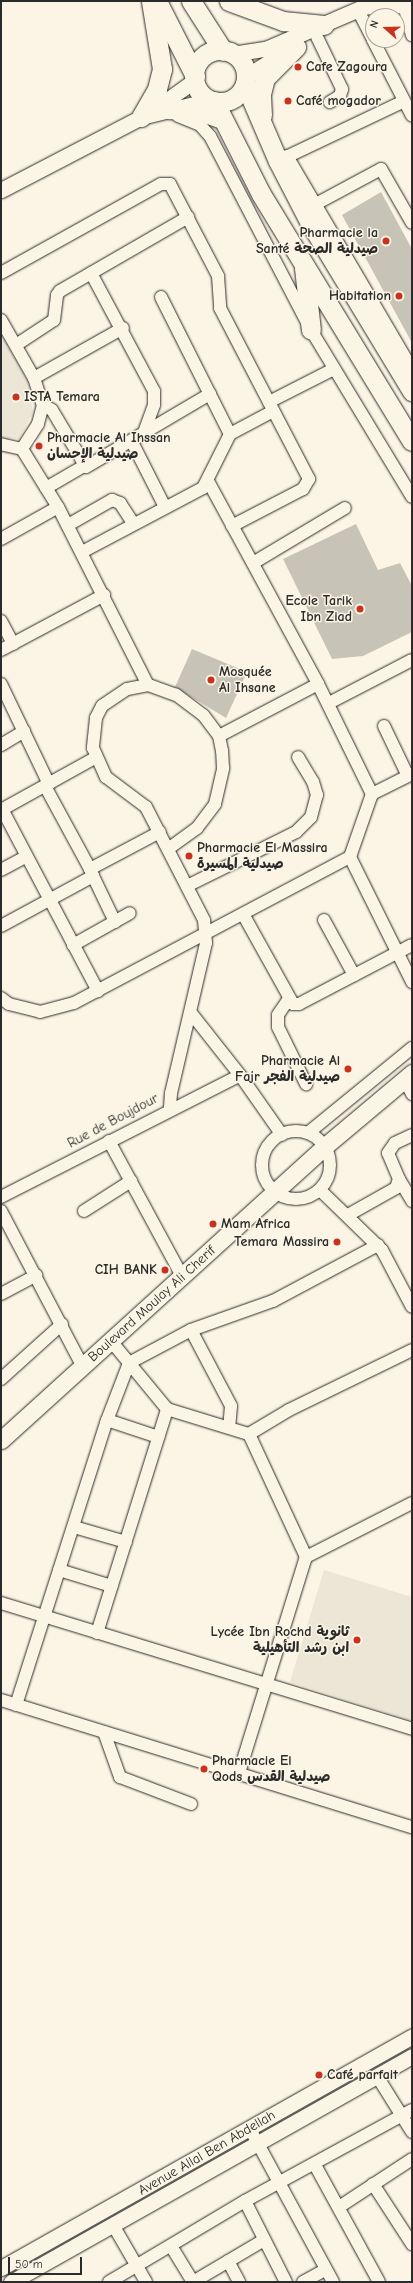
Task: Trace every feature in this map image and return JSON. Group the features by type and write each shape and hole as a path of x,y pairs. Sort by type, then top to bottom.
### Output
{"main road":[{"path":"151,1 162,69 157,89 154,113 200,111 222,119"},
{"path":"157,1 195,78 200,92 212,101 260,194 304,262 412,441"},
{"path":"191,1 227,52 243,65 245,80 264,128 282,158 309,221 412,391"},
{"path":"229,1 283,21 320,31"},
{"path":"264,128 261,94 265,78 296,47"},
{"path":"195,78 201,60 211,52 227,52"},
{"path":"212,101 234,98 245,80"},
{"path":"304,262 311,330"},
{"name":"Boulevard Moulay Ali Cherif","path":"1,1440 112,1341 325,1146 410,1082"}],"street":[{"path":"245,80 320,31 364,7 389,4 410,11"},
{"path":"227,52 268,48 361,16 382,12 410,11"},
{"path":"410,11 412,35"},
{"path":"361,16 365,24"},
{"path":"320,31 342,89 340,96 330,102"},
{"path":"377,48 409,110 282,158 314,205 412,369"},
{"path":"1,190 154,113 195,78"},
{"path":"154,113 212,101"},
{"path":"154,113 188,118 208,132 311,330 412,497"},
{"path":"314,205 381,169 412,223"},
{"path":"1,274 165,183 172,187 221,283 220,308 309,483 303,489 232,526"},
{"path":"16,345 54,320 58,293 188,217"},
{"path":"91,273 122,328 155,397 143,435"},
{"path":"161,298 230,434"},
{"path":"1,320 34,378 43,405 36,428 22,449"},
{"path":"34,378 122,328"},
{"path":"82,552 133,523 198,491 208,481 230,434 271,406 334,369"},
{"path":"46,488 84,466 132,442 210,394"},
{"path":"43,405 52,410 84,466"},
{"path":"132,442 165,507"},
{"path":"1,444 22,449 58,507 104,595 148,685"},
{"path":"208,481 329,703 372,794"},
{"path":"68,525 112,500 120,503 133,523"},
{"path":"1,539 58,507"},
{"path":"254,563 345,508"},
{"path":"1,650 104,595"},
{"path":"1,621 13,644"},
{"path":"329,703 412,660"},
{"path":"1,684 24,731 47,785 115,922"},
{"path":"219,736 318,684"},
{"path":"168,849 197,828 215,804 223,768 219,736 190,704 148,685 127,689 102,706 93,735 95,758 106,777 142,802 160,832 168,849 204,920 206,932 191,1013 170,1093 170,1108"},
{"path":"1,998 9,1004 40,1012 74,1003 350,857 372,794 410,775 384,726"},
{"path":"1,745 24,731"},
{"path":"187,886 296,832 311,818 317,795 298,757"},
{"path":"95,758 1,810 98,991"},
{"path":"1,926 50,900 91,873 160,832"},
{"path":"1,870 25,857"},
{"path":"350,857 412,982"},
{"path":"73,945 130,913"},
{"path":"243,914 288,1000 293,1004 299,1004 412,945"},
{"path":"324,920 354,974"},
{"path":"288,1000 278,1015 278,1026 306,1084"},
{"path":"191,1013 240,1074 282,1135"},
{"path":"308,1133 412,1048"},
{"name":"Rue de Boujdour","path":"1,1197 170,1108 240,1074"},
{"path":"298,1131 308,1133 325,1146 330,1169 320,1190 299,1199 287,1198 275,1192 264,1175 262,1164 270,1144 282,1135 298,1131"},
{"path":"412,1135 395,1143 388,1153 399,1180 412,1201"},
{"path":"109,1141 182,1276"},
{"path":"348,1215 386,1195 396,1188 399,1180"},
{"path":"84,1211 131,1181"},
{"path":"320,1190 378,1245 412,1307"},
{"path":"1,1211 36,1274 83,1366"},
{"path":"16,1705 107,1420 129,1363 191,1330 273,1301 378,1245"},
{"path":"1,1294 36,1274"},
{"path":"1,1379 62,1324"},
{"path":"191,1330 231,1406 229,1427"},
{"path":"112,1341 167,1409 249,1434 306,1557 238,1773"},
{"path":"249,1434 289,1410 412,1350"},
{"path":"97,1633 167,1409"},
{"path":"107,1420 158,1437"},
{"path":"306,1557 412,1503"},
{"path":"74,1527 126,1542"},
{"path":"59,1570 112,1586"},
{"path":"1,1603 412,1729"},
{"path":"1,1700 412,1827"},
{"path":"104,1732 120,1777 191,1804"},
{"name":"Avenue Allal Ben Abdellah","path":"1,2268 250,2129 412,2036"},
{"name":"Avenue Allal Ben Abdellah","path":"11,2282 412,2056"},
{"path":"377,2076 407,2113 412,2132"},
{"path":"109,2282 137,2267 245,2201 407,2113"},
{"path":"250,2129 281,2182 333,2282"},
{"path":"339,2207 412,2159"},
{"path":"315,2164 379,2282"},
{"path":"373,2184 412,2244"},
{"path":"245,2201 286,2282"},
{"path":"113,2225 146,2282"},
{"path":"171,2246 193,2282 264,2240"},
{"path":"228,2261 239,2282"},
{"path":"303,2282 326,2269"}],"shaded area":[{"name":"ISTA Temara","path":"1,334 28,381 33,412 19,439 1,437"},
{"name":"Lycée Ibn Rochd ثانوية ابن رشد التأهيلية","path":"324,1570 412,1597 412,1721 290,1682"}],"building":[{"name":"Habitation","path":"381,192 412,249 412,343 342,215"},
{"name":"Ecole Tarik Ibn Ziad","path":"356,524 378,570 400,563 412,586 412,632 363,656 332,659 283,559"},
{"name":"Mosquée Al Ihsane","path":"192,649 247,672 226,718 175,687"}],"place":[{"name":"Cafe Zagoura","path":"298,67"},
{"name":"Café mogador","path":"288,101"},
{"name":"Pharmacie la Santé صيدلية الصحة","path":"386,241"},
{"name":"Habitation","path":"399,296"},
{"name":"ISTA Temara","path":"16,397"},
{"name":"Pharmacie Al Ihssan صيدلية الإحسان","path":"39,446"},
{"name":"Ecole Tarik Ibn Ziad","path":"360,609"},
{"name":"Mosquée Al Ihsane","path":"211,680"},
{"name":"Pharmacie El Massira صيدلية المسيرة","path":"189,856"},
{"name":"Pharmacie Al Fajr صيدلية الفجر","path":"348,1069"},
{"name":"Mam Africa","path":"213,1224"},
{"name":"Temara Massira","path":"337,1242"},
{"name":"CIH BANK","path":"165,1270"},
{"name":"Lycée Ibn Rochd ثانوية ابن رشد التأهيلية","path":"357,1640"},
{"name":"Pharmacie El Qods صيدلية القدس","path":"204,1769"},
{"name":"Café parfait","path":"319,2075"}]}
